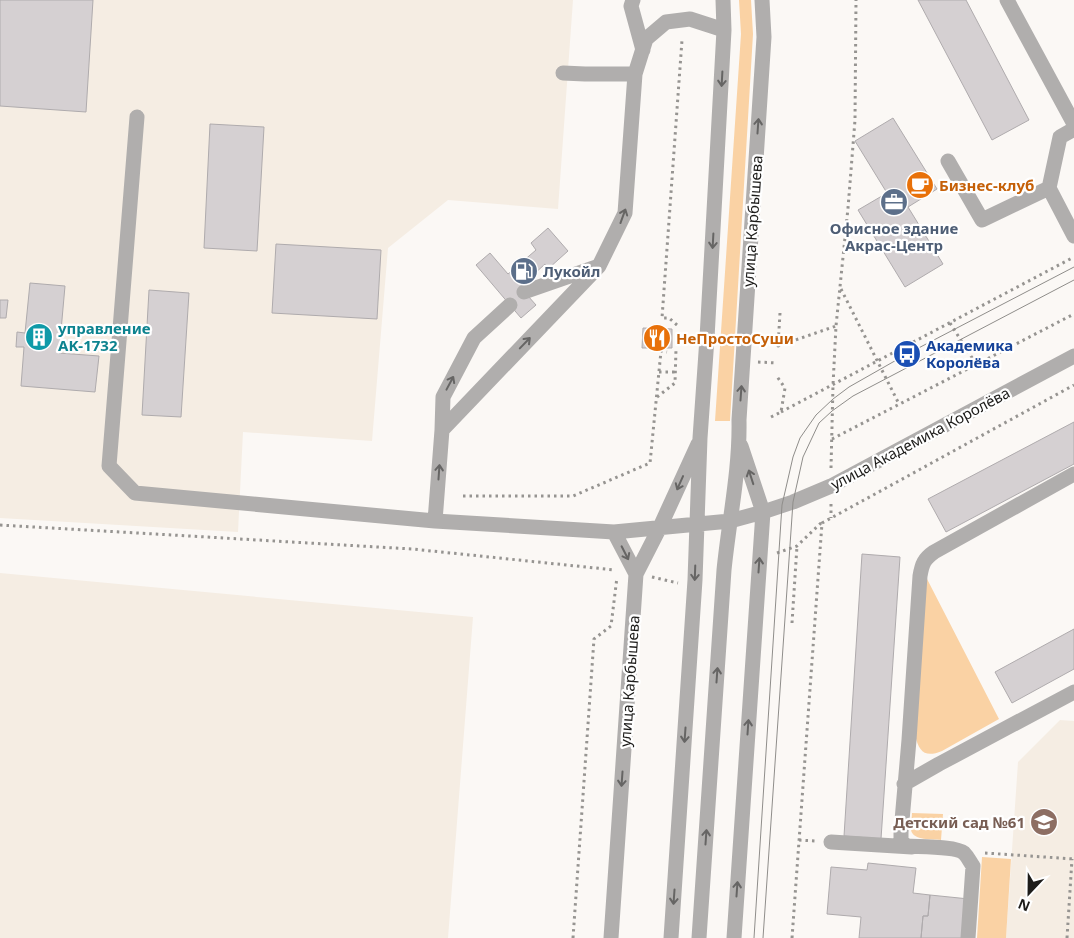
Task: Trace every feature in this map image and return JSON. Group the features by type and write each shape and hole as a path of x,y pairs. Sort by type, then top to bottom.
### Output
{"street":[{"path":"633,0 631,6 643,50"},
{"name":"улица Карбышева","path":"671,938 698,524 700,438 724,30 722,0"},
{"name":"улица Карбышева","path":"699,938 723,590 740,442 764,37 762,0"},
{"path":"1007,0 1074,124"},
{"path":"442,430 599,266 625,213 635,74 646,39 666,22 690,19 724,30"},
{"path":"563,72 635,74"},
{"name":"улица Академика Королёва","path":"137,117 109,466 135,493 435,521 614,532 730,521 793,502 831,486 1074,356"},
{"path":"1074,129 1060,137 1049,188 1074,236"},
{"path":"948,161 982,220 1049,188"},
{"path":"524,292 599,266"},
{"path":"435,521 443,397 474,338 510,305"},
{"name":"улица Карбышева","path":"611,938 636,574 660,527 700,438"},
{"name":"улица Карбышева","path":"734,938 763,512 740,442"},
{"path":"906,846 901,840 900,832 922,566 926,558 934,552 1074,474"},
{"path":"614,532 636,574"},
{"path":"904,784 1074,692"},
{"path":"909,740 911,755 917,762 927,766 939,764"},
{"path":"831,842 955,850 963,847 973,866 968,938"}],"path":[{"path":"831,470 836,326 855,120 856,0"},
{"path":"677,325 668,318 662,318 682,40"},
{"path":"770,416 833,386 1074,257"},
{"path":"840,288 899,404"},
{"path":"780,313 778,346 836,326"},
{"path":"831,440 1074,314"},
{"path":"950,323 976,364"},
{"path":"656,397 675,382 676,349"},
{"path":"463,496 574,496 650,463 661,351 667,352"},
{"path":"659,372 675,372"},
{"path":"776,375 785,388 781,412"},
{"path":"774,554 796,546 822,523 1074,385"},
{"path":"792,938 822,523"},
{"path":"0,525 412,549 618,570 611,626 594,639 573,938"},
{"path":"792,623 796,546"},
{"path":"652,578 683,584"},
{"path":"963,847 1073,859 1067,938"}],"shaded area":[{"path":"0,0 573,0 558,209 448,200 388,248 372,441 243,432 238,532 0,518"},
{"path":"739,0 751,0 753,34 730,421 715,421 741,34"},
{"path":"0,573 473,617 448,938 0,938"},
{"path":"926,577 999,719 942,751 931,754 921,749 915,735"},
{"name":"Детский сад №61","path":"1060,720 1074,721 1074,938 1006,938 1018,762"},
{"path":"912,813 943,814 941,840 915,836 911,828"},
{"path":"982,857 1011,859 1006,938 977,938"}],"building":[{"path":"0,0 93,0 86,112 0,106"},
{"path":"918,0 966,0 1029,120 992,140"},
{"name":"Офисное здание Акрас-Центр","path":"893,118 937,189 908,207 943,264 905,287 858,210 887,193 855,141"},
{"path":"210,124 264,127 257,251 204,248"},
{"name":"Лукойл","path":"548,228 568,251 549,268 545,264 520,287 536,305 521,318 476,265 490,253 508,274 536,250 531,243"},
{"path":"276,244 381,250 377,319 272,313"},
{"name":"управление AK-1732","path":"30,283 65,286 59,353 99,356 95,392 21,386 24,347 16,347 17,332 25,333"},
{"path":"149,290 189,293 181,417 142,415"},
{"path":"0,300 8,300 6,318 0,318"},
{"name":"НеПростоСуши","path":"643,328 672,329 672,348 642,348"},
{"path":"1074,422 1074,464 946,532 928,499"},
{"path":"862,554 900,557 881,839 844,836"},
{"path":"1074,629 1074,669 1012,703 995,672"},
{"path":"868,863 916,868 913,893 930,895 928,916 923,916 921,938 859,938 861,917 827,914 831,867 867,870"},
{"path":"930,895 969,899 965,938 921,938 923,916 928,916"}],"tram line":[{"path":"754,938 782,505 793,457 800,438 816,415 849,387 907,354 1074,267"},
{"path":"763,938 793,502 803,457 819,423 853,396 1074,280"}],"place":[{"name":"Бизнес-клуб","path":"920,185"},
{"name":"Офисное здание Акрас-Центр","path":"894,202"},
{"name":"Лукойл","path":"524,271"},
{"name":"управление AK-1732","path":"39,337"},
{"name":"НеПростоСуши","path":"657,338"},
{"name":"Академика Королёва","path":"907,354"},
{"name":"Детский сад №61","path":"1044,822"}]}
